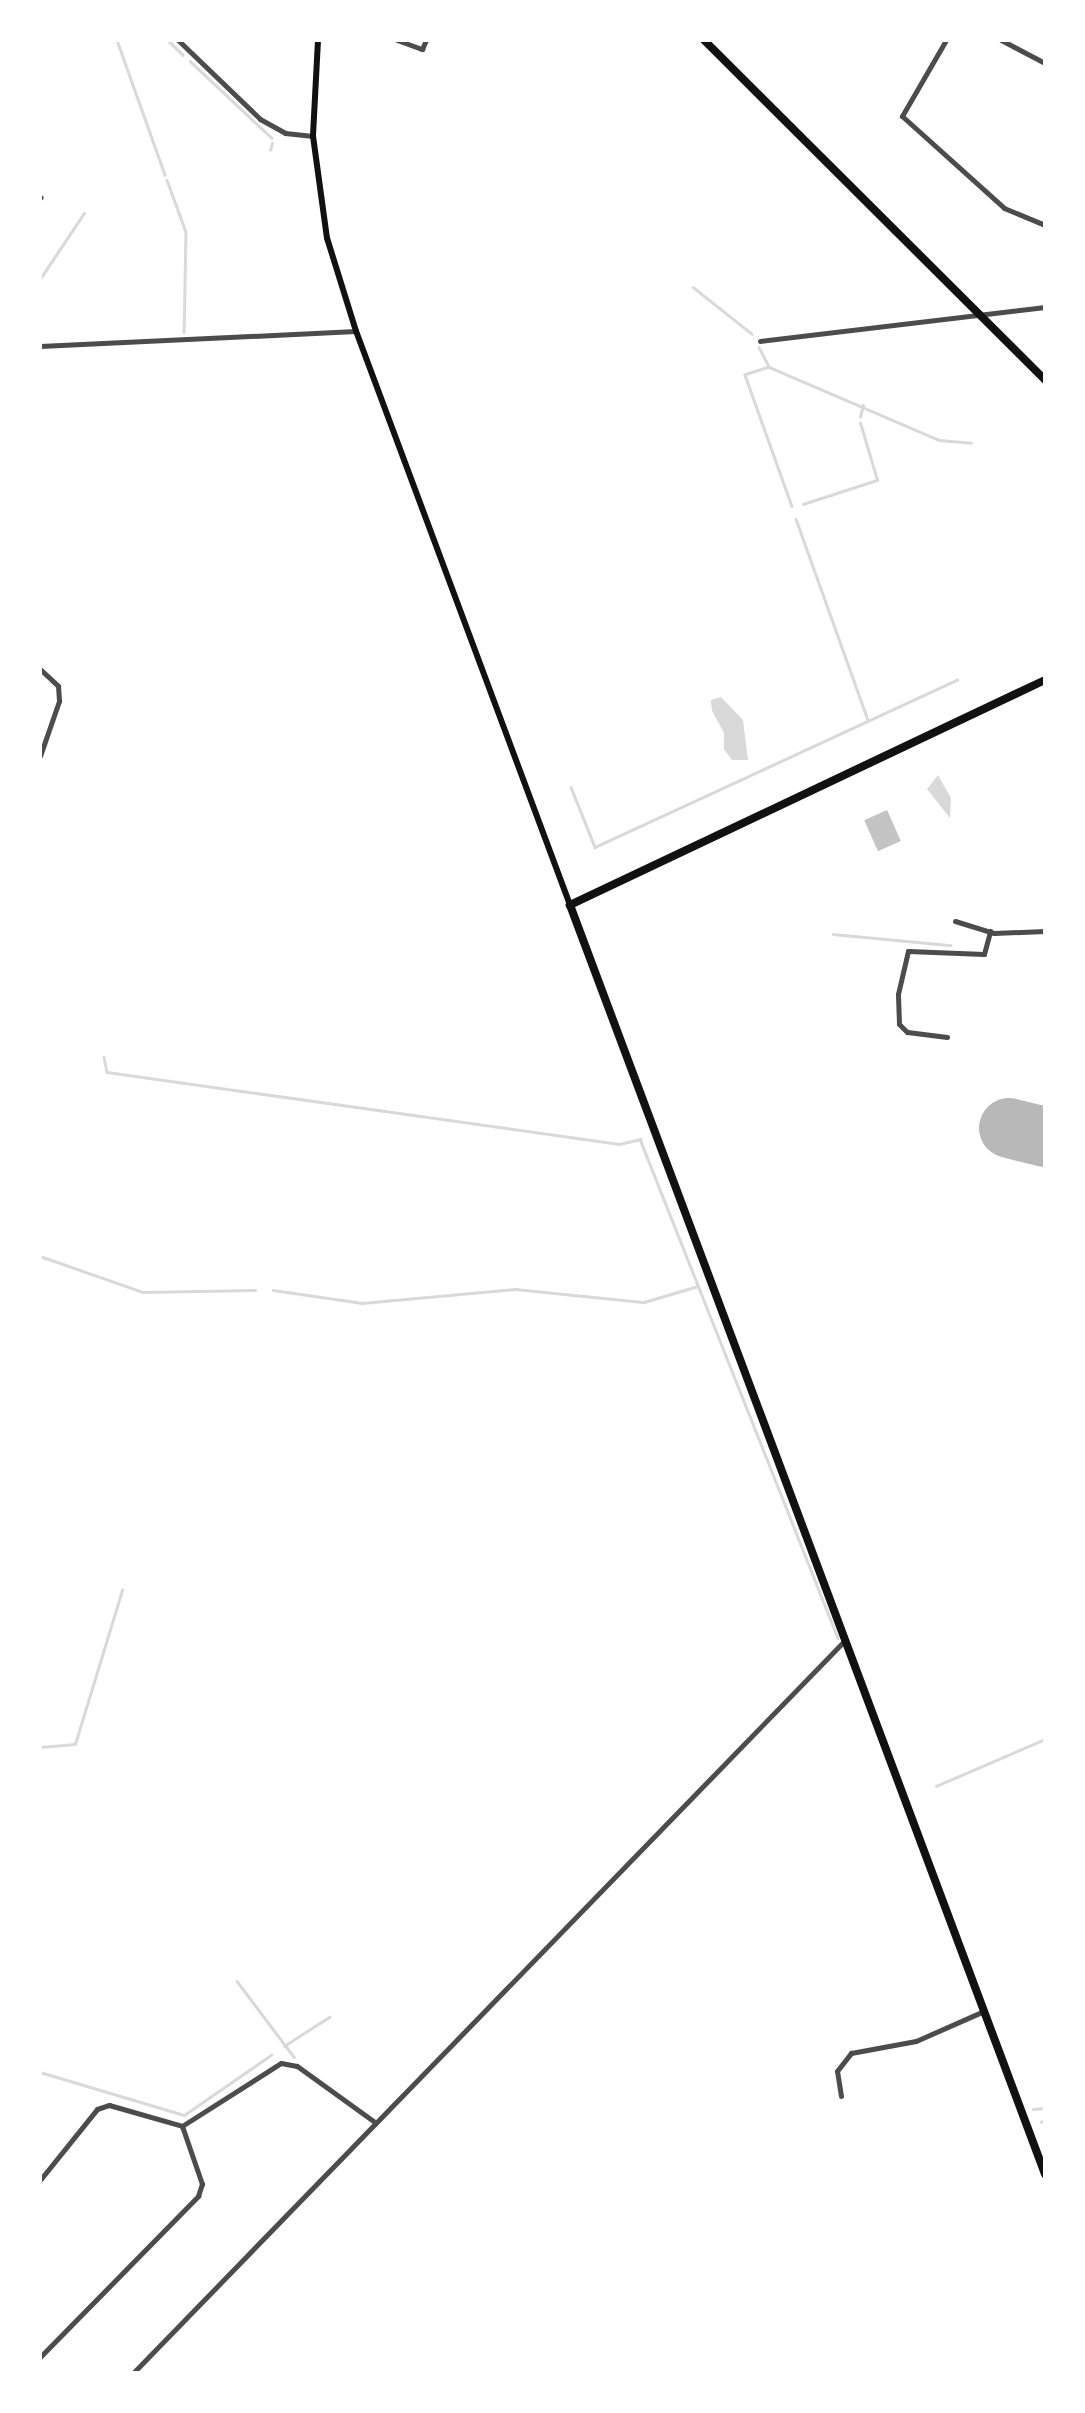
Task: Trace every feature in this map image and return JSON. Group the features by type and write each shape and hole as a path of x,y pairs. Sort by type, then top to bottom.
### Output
{"main road":[{"path":"318,40 313,136 327,238 356,331 1045,2174"},
{"path":"704,40 1045,380"},
{"path":"570,905 1045,680"}],"street":[{"path":"397,40 422,49 426,40"},
{"path":"946,40 902,116 1004,208 1045,226"},
{"path":"1001,40 1045,63"},
{"path":"183,42 260,119 286,133 313,136"},
{"path":"760,341 1045,307"},
{"path":"40,346 356,331"},
{"path":"40,669 58,686 40,756"},
{"path":"954,922 990,932 1045,931"},
{"path":"947,1038 907,1032 899,1024 898,994 908,951 984,954 990,932"},
{"path":"132,2373 845,1640"},
{"path":"841,2096 837,2071 851,2054 916,2041 984,2011"},
{"path":"40,2180 97,2109 110,2105 182,2126 282,2063 297,2066 376,2124"},
{"path":"40,2357 198,2196 202,2184 182,2126"}],"shaded area":[{"path":"721,697 743,720 748,760 732,760 724,749 724,733 712,711 711,700"},
{"path":"938,775 951,798 950,818 927,789"}],"building":[{"path":"887,810 901,841 878,851 864,820"}],"waterway":[{"path":"117,40 165,175"},
{"path":"168,40 183,55"},
{"path":"190,61 272,138"},
{"path":"270,150 272,143"},
{"path":"167,180 186,232 184,332"},
{"path":"40,279 84,213"},
{"path":"693,287 752,334"},
{"path":"759,347 769,367 939,440 971,443"},
{"path":"769,367 745,375 792,506"},
{"path":"860,417 863,405"},
{"path":"803,504 877,480 860,423"},
{"path":"796,519 868,720"},
{"path":"571,787 595,847 957,680"},
{"path":"833,934 950,945"},
{"path":"104,1057 107,1072 619,1144 640,1139 838,1638"},
{"path":"40,1256 143,1292 255,1290"},
{"path":"273,1290 362,1303 515,1289 644,1302 698,1286"},
{"path":"40,1747 75,1744 122,1590"},
{"path":"936,1786 1045,1739"},
{"path":"237,1981 294,2057"},
{"path":"284,2046 329,2017"},
{"path":"40,2072 184,2115 271,2055"},
{"path":"1033,2109 1045,2108"},
{"path":"1041,2122 1045,2120"}],"runway":[{"path":"1009,1128 1045,1137"}]}
